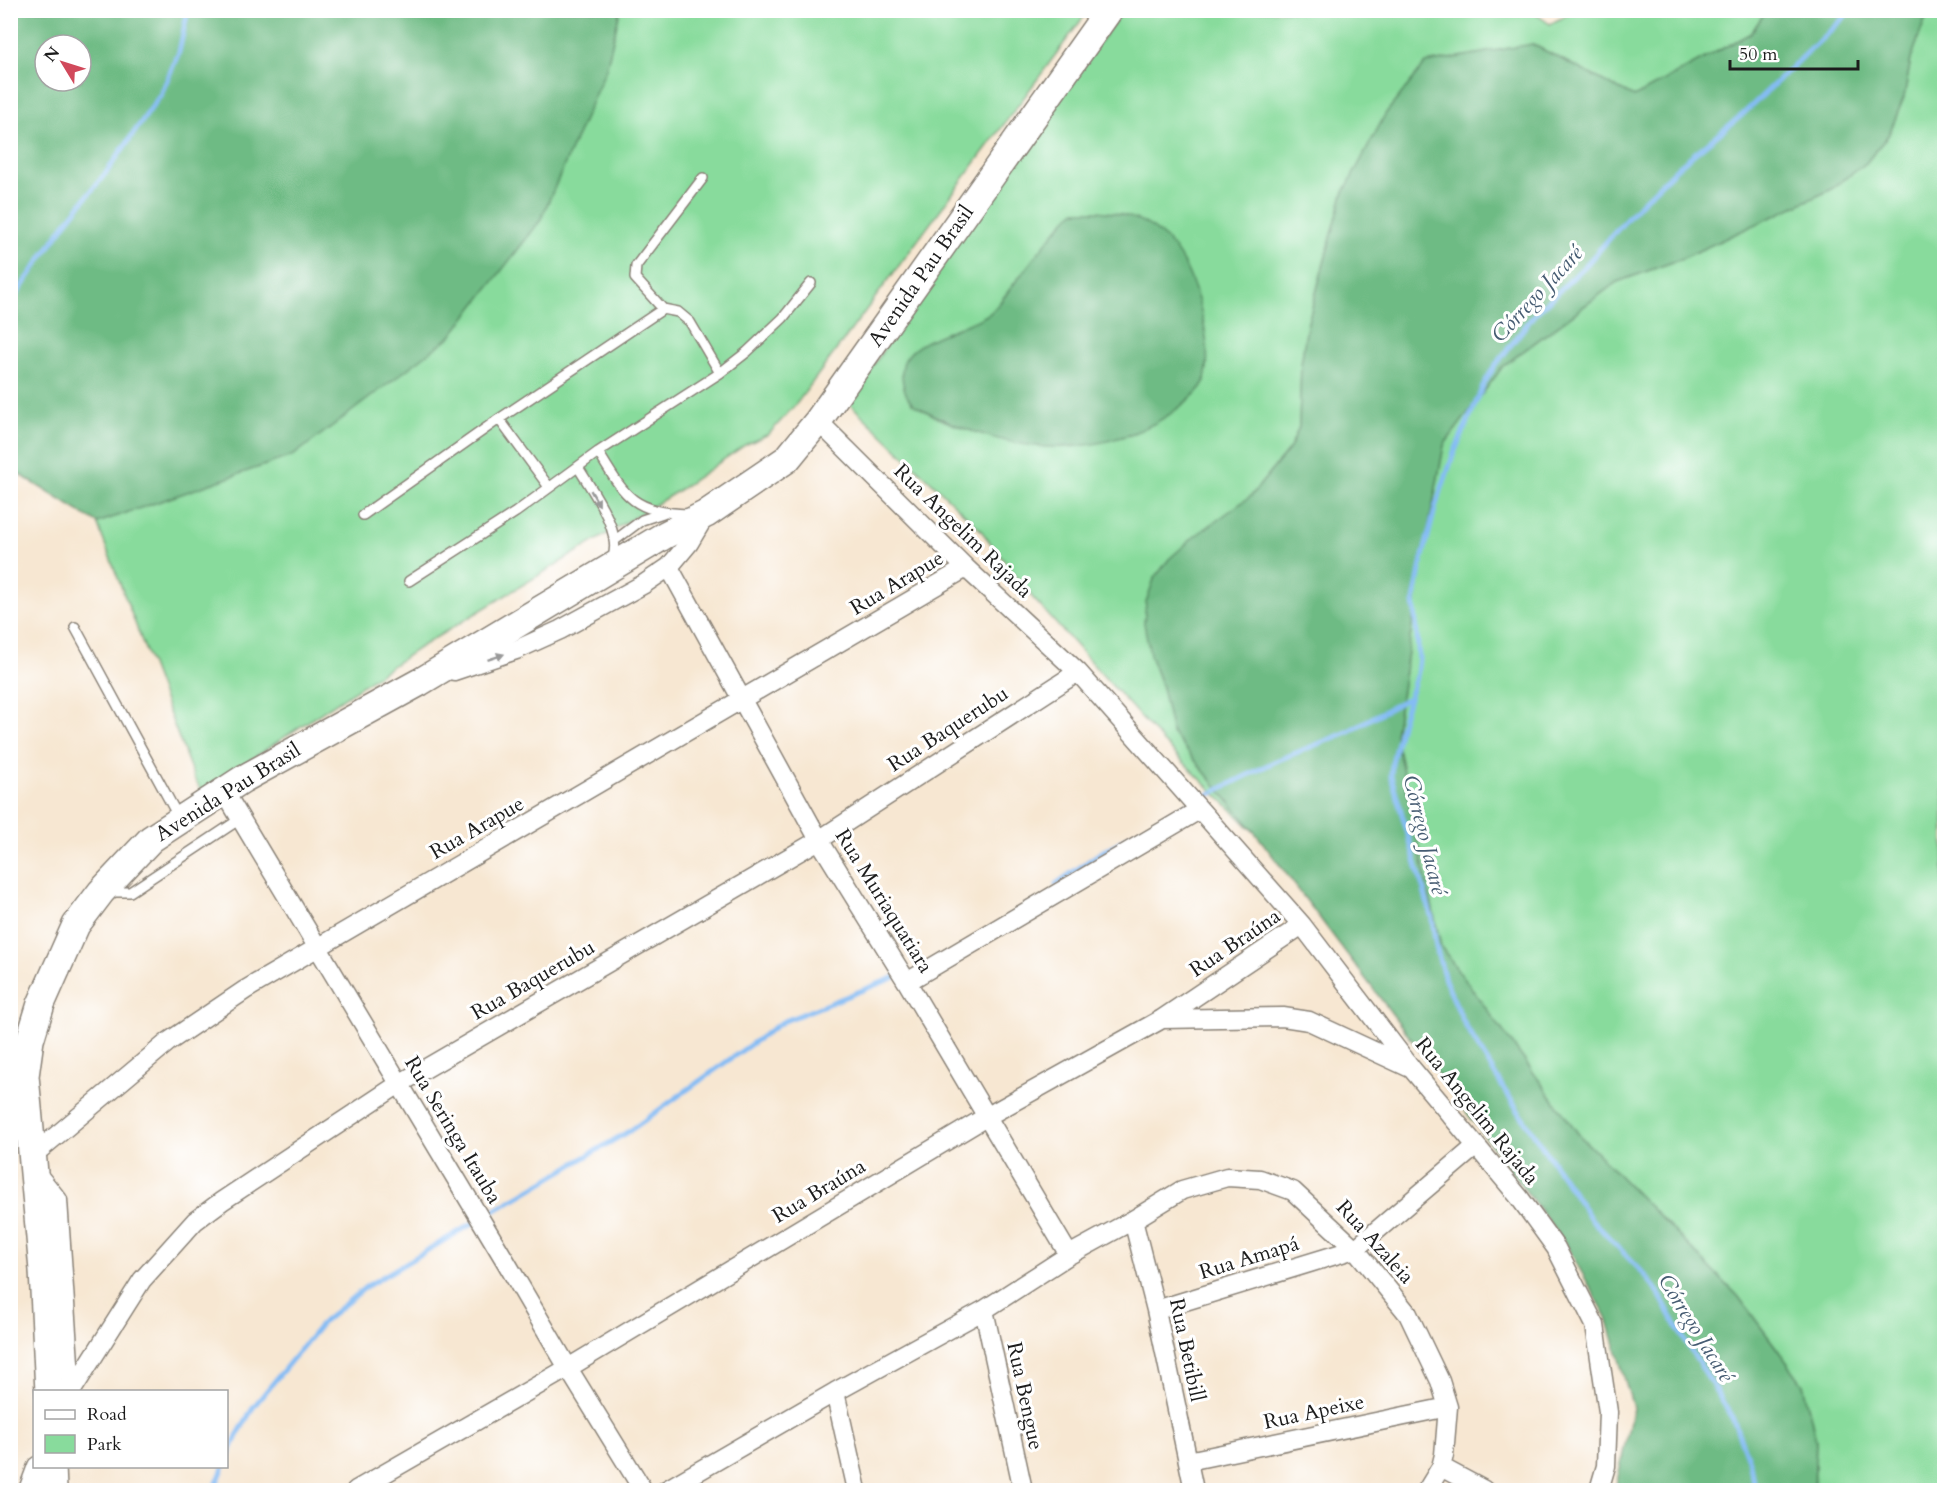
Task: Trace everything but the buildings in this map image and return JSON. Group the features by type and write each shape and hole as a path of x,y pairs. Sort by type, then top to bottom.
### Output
{"main road":[{"name":"Avenida Pau Brasil","path":"49,1390 43,1270 25,1076 30,1040 40,1005 76,925 101,892 151,839 243,778 420,682 665,535 706,514 787,459 818,422 1109,10"},
{"path":"52,1468 53,1491"}],"street":[{"name":"Rua Angelim Rajada","path":"818,422 966,568 1078,672 1302,925 1412,1069 1519,1197 1556,1248 1596,1325 1608,1412 1606,1466 1599,1491"},
{"name":"Avenida Pau Brasil","path":"420,682 524,646 560,630 644,584 669,567 689,543 706,514"},
{"name":"Rua Muriaquatiara","path":"669,567 819,840 903,974 1069,1255"},
{"name":"Rua Arapue","path":"32,1162 168,1042 245,990 966,568"},
{"name":"Rua Baquerubu","path":"72,1390 142,1280 195,1221 222,1201 399,1084 819,840 1078,672"},
{"name":"Rua Seringa Itauba","path":"224,791 643,1491"},
{"path":"903,974 1193,804"},
{"name":"Rua Braúna","path":"356,1491 568,1368 986,1117 1162,1019 1302,925"},
{"path":"1162,1019 1283,1017 1309,1021 1412,1069"},
{"path":"10,1048 25,1076"},
{"path":"1355,1249 1476,1146"},
{"path":"32,1162 58,1200 71,1390"},
{"name":"Rua Azaleia","path":"666,1491 698,1482 835,1392 984,1310 1069,1255 1182,1190 1227,1177 1260,1179 1293,1191 1355,1249 1408,1314 1440,1381 1448,1407 1444,1455 1441,1467 1427,1491"},
{"name":"Rua Betibill","path":"1133,1220 1156,1310 1194,1491"},
{"name":"Rua Amapá","path":"1156,1310 1355,1249"},
{"name":"Rua Bengue","path":"984,1310 1023,1491"},
{"path":"835,1392 857,1491"},
{"name":"Rua Apeixe","path":"1188,1461 1448,1407"},
{"path":"1441,1467 1484,1491"},
{"path":"28,1491 37,1468"}],"lane":[{"path":"704,178 636,266 635,278 663,309 678,312 690,322 720,373"},
{"path":"409,581 516,512 598,452 720,373 747,352 783,318 811,283"},
{"path":"363,514 663,309"},
{"path":"499,419 549,487"},
{"path":"598,452 618,484 637,504 663,513 706,514"},
{"path":"578,467 613,528 615,552 607,571"},
{"path":"614,541 642,520 663,513"},
{"path":"75,627 181,820"},
{"path":"101,892 130,892 240,819"}],"green space":[{"path":"11,10 620,10 606,69 540,221 451,336 294,455 97,523 11,469"},
{"path":"1530,10 1550,24 1574,11 1766,11 1751,33 1634,97 1532,44 1361,164 1343,194 1307,326 1301,365 1299,427 1290,448 1251,496 1225,515 1150,655 1162,687 1172,733 1257,835 1163,742 1032,597 979,528 850,404 921,288 1122,11","holes":["1074,212 1188,272 1206,338 1205,381 1131,435 1063,447 969,430 940,419 912,403 949,331 975,322 992,312 1060,226"]},
{"path":"620,11 1088,11 797,403 769,434 745,445 676,492 422,646 202,792 194,778 97,523 294,455 606,69"},
{"path":"1766,11 1933,11 1924,22 1911,59 1904,97 1889,134 1866,163 1830,190 1681,259 1617,282 1503,366 1444,445 1422,562 1395,735 1441,947 1580,1136 1738,1296 1803,1384 1816,1440 1814,1490 1615,1490 1633,1408 1607,1317 1565,1243 1257,835 1172,733 1162,687 1150,655 1144,623 1146,602 1154,579 1169,559 1195,536 1251,496 1290,448 1299,427 1301,365 1307,326 1343,194 1386,113 1426,63 1532,44 1634,97 1751,33"},
{"path":"1933,11 1944,11 1944,1490 1814,1490 1816,1440 1803,1384 1738,1296 1580,1136 1441,947 1395,735 1422,562 1444,445 1503,366 1617,282 1681,259 1830,190 1866,163 1889,134 1904,97 1911,59 1924,22"},
{"path":"1074,211 1108,212 1138,220 1163,236 1174,249 1184,264 1195,289 1206,336 1207,366 1205,379 1198,391 1168,415 1140,430 1094,444 1063,447 1028,445 991,437 939,418 913,404 909,400 902,380 903,365 908,356 928,341 990,313"}],"waterway":[{"path":"10,304 65,224 108,170 161,94 179,52 188,10"},
{"name":"Córrego Jacaré","path":"1754,1490 1750,1464 1732,1417 1658,1292 1645,1275 1591,1219 1505,1091 1465,1025 1445,980 1436,947 1432,919 1391,776 1402,720 1417,674 1419,659 1414,601 1421,564 1436,505 1454,453 1484,384 1494,367 1534,315 1585,266 1640,204 1678,167 1741,116 1852,10"},
{"path":"1198,800 1276,761 1345,733 1410,697"},
{"path":"1056,884 1100,853 1189,804"},
{"path":"228,1456 254,1406 323,1322 367,1286 631,1130 782,1022 898,976"},
{"path":"214,1490 223,1468"}]}
